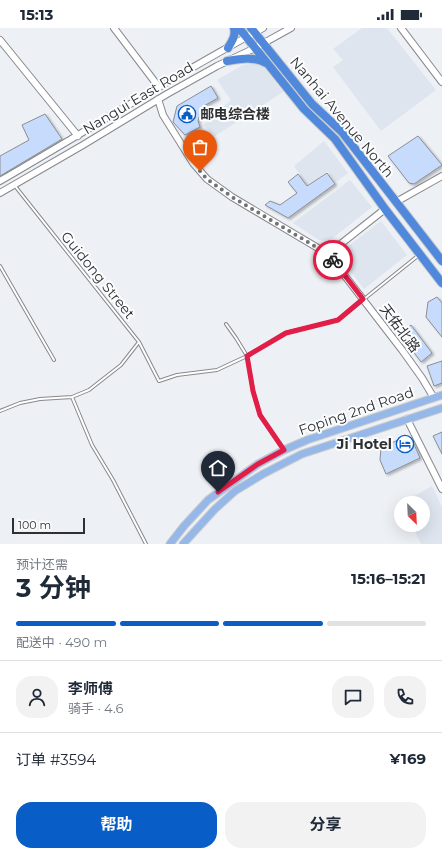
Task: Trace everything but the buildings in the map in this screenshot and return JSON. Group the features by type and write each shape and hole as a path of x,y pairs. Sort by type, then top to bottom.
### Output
{"highway":[{"path":"228,48 233,39 235,32 234,28"},
{"name":"Nanhai Avenue North","path":"239,28 304,109 335,139 385,209 442,283"},
{"name":"Nanhai Avenue North","path":"253,30 312,104 342,132 442,261"},
{"path":"227,61 247,58 258,59 267,63"}],"main road":[{"name":"Foping 2nd Road","path":"170,544 208,500 258,464 307,440 442,395"},
{"path":"183,544 215,509 235,492 263,474 302,454 442,408"}],"street":[{"path":"114,28 158,86"},
{"name":"Nangui East Road","path":"0,181 78,136 158,86 247,38 253,30 263,28"},
{"name":"Nangui East Road","path":"0,193 158,99 291,28"},
{"path":"401,28 442,82"},
{"path":"0,40 78,136"},
{"name":"天佑北路","path":"158,99 163,115 193,164 207,179 232,197 328,254 422,378 434,398"},
{"path":"396,202 442,176"},
{"path":"328,254 385,209"},
{"path":"407,419 442,489"}],"lane":[{"name":"Guidong Street","path":"14,185 139,342 159,381 177,375 217,370 247,356"},
{"path":"247,356 286,333 338,320 420,254"},
{"path":"0,266 54,360"},
{"path":"226,324 247,356 253,391 260,415 284,450"},
{"path":"0,411 20,403 40,399 72,397 89,390 121,365 139,342"},
{"path":"72,397 92,445 114,480 146,544"}],"shaded area":[{"path":"362,28 387,28 436,90 381,131 333,67 343,60 333,49"},
{"path":"250,64 263,66 283,92 215,136 203,125 231,100 217,80 243,65"},
{"path":"324,141 348,173 336,182 328,171 307,185 294,166"},
{"path":"350,180 372,207 329,241 319,240 293,223"},
{"path":"381,221 407,255 364,289 338,254"},
{"path":"432,486 442,507 442,544 421,544 415,532 430,532 430,496 414,496"}],"way so far":[{"path":"200,171 207,179 232,197 328,254 333,260"}],"place":[{"name":"邮电综合楼","path":"187,114"},
{"name":"Ji Hotel","path":"405,444"}],"route":[{"path":"218,492 258,464 284,450 260,415 253,391 247,356 286,333 338,320 363,299 333,260"}]}
